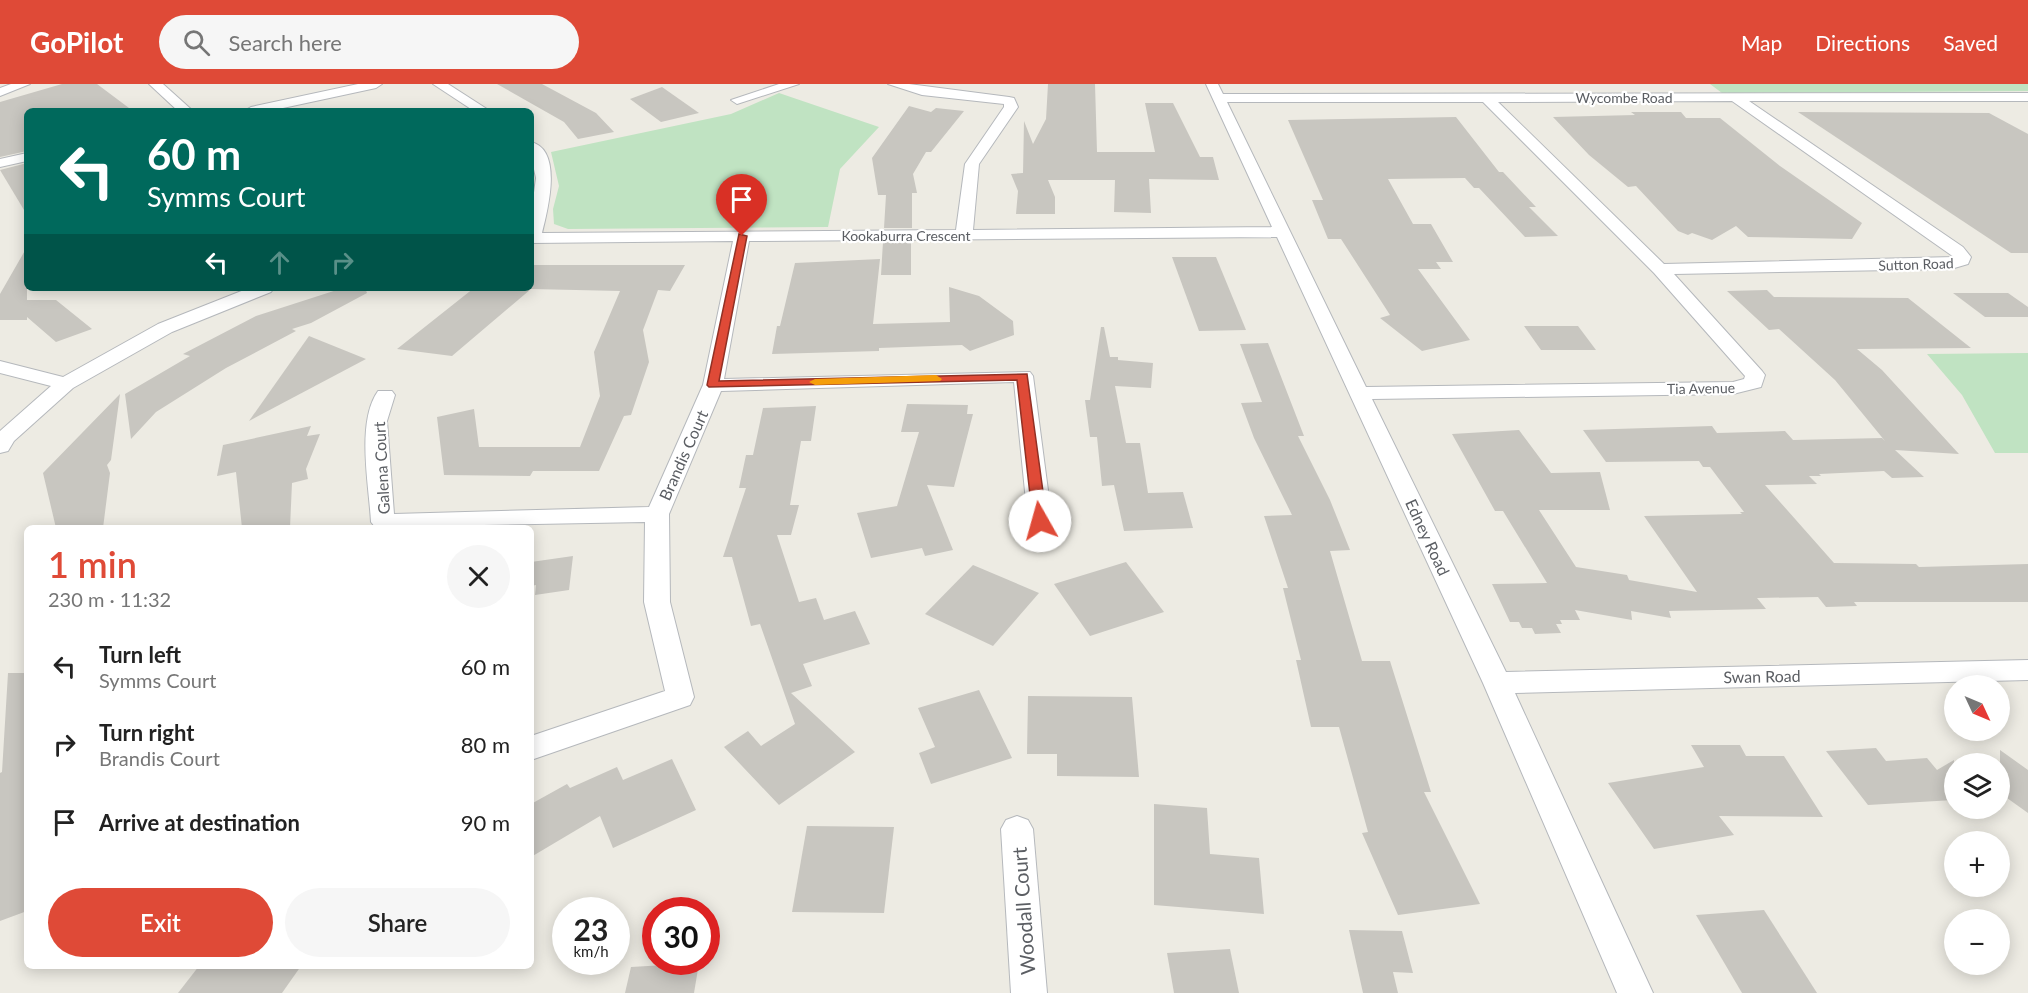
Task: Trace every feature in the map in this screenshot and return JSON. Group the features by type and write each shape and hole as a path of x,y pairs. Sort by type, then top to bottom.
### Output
{"street":[{"path":"0,92 24,84"},
{"path":"155,84 183,108"},
{"path":"266,108 376,84"},
{"path":"439,84 478,108"},
{"path":"736,99 794,84"},
{"path":"894,84 922,91 1009,101 1011,107 972,164 964,235"},
{"name":"Wycombe Road","path":"1216,91 1486,97 2028,97"},
{"name":"Edney Road","path":"1216,91 1497,683 1635,993"},
{"name":"Tia Avenue","path":"1360,393 1733,388 1754,382 1755,375 1660,269 1486,97"},
{"name":"Sutton Road","path":"1660,269 1950,264 1962,260 1963,257 1957,251 1736,98"},
{"path":"1995,98 2019,110"},
{"path":"534,149 545,178 543,198 534,228"},
{"path":"0,163 24,158"},
{"name":"Kookaburra Crescent","path":"534,238 1282,232"},
{"name":"Brandis Court","path":"534,747 680,697 657,602 657,514 713,385 742,236"},
{"path":"0,446 6,437 66,384 165,328 258,291"},
{"path":"0,367 66,384"},
{"path":"713,385 1023,376 1040,521"},
{"name":"Galena Court","path":"385,395 376,421 383,522 657,514"},
{"name":"Swan Road","path":"1497,683 2028,670"},
{"name":"Woodall Court","path":"1017,829 1029,993"}],"green space":[{"path":"1710,84 2028,84 2028,91 1722,93"},
{"path":"779,93 879,127 840,169 828,227 568,229 554,224 553,209 559,186 551,152 731,114"},
{"path":"2028,353 2028,453 1995,453 1962,395 1927,354"}],"building":[{"path":"62,84 97,84 129,108 24,108 24,152 0,157 0,102"},
{"path":"497,84 542,84 596,113 614,132 578,139 564,122"},
{"path":"1048,84 1095,84 1097,152 1155,152 1145,103 1173,103 1200,157 1213,157 1219,180 1149,179 1151,213 1114,212 1115,180 1048,180 1055,197 1055,214 1016,214 1018,191 1011,174 1023,173 1024,121 1033,144 1046,119"},
{"path":"662,87 699,113 661,122 630,99"},
{"path":"909,106 931,112 936,108 964,111 931,152 926,152 913,174 917,193 912,193 912,228 884,228 886,195 878,195 872,158"},
{"path":"1631,112 1681,112 1686,118 1720,118 1780,166 1862,223 1852,239 1748,237 1736,226 1712,240 1678,231 1636,186 1628,187 1589,155 1553,117 1635,115"},
{"path":"1798,112 1989,113 2028,134 2028,253 2011,253"},
{"path":"1456,117 1499,172 1503,172 1536,207 1529,207 1558,236 1525,237 1479,188 1474,188 1465,178 1388,179 1413,224 1431,224 1453,262 1436,262 1441,269 1418,269 1470,340 1422,351 1380,318 1390,315 1341,239 1328,239 1312,200 1323,200 1288,120"},
{"path":"24,164 24,210 0,170"},
{"path":"883,242 911,242 911,275 881,275"},
{"path":"24,252 24,291 27,291 27,300 56,300 92,329 56,342 27,317 27,320 0,320 0,294"},
{"path":"1172,257 1216,257 1246,330 1199,331"},
{"path":"880,259 873,324 950,322 949,287 979,296 1013,321 1014,335 970,351 962,345 879,348 879,351 772,354 777,326 780,326 795,263"},
{"path":"534,265 685,265 670,291 658,290 643,330 649,362 631,415 624,416 599,471 533,471 530,476 444,475 437,417 474,409 479,447 580,447 600,396 594,352 620,291 534,289"},
{"path":"1767,290 1774,297 1908,298 1971,348 1857,349 1882,370 1959,454 1895,450 1924,477 1892,478 1884,471 1819,474 1821,476 1809,476 1817,484 1765,485 1834,563 1916,564 1919,567 2028,564 2028,602 1854,602 1857,606 1826,607 1818,597 1757,598 1766,609 1669,611 1671,618 1631,611 1632,620 1575,610 1580,620 1560,620 1562,624 1556,624 1561,633 1535,634 1532,628 1522,628 1519,622 1510,622 1492,584 1547,583 1503,511 1495,511 1452,434 1519,430 1551,473 1600,472 1610,510 1539,510 1576,567 1627,575 1629,580 1697,592 1644,516 1742,514 1740,512 1744,512 1710,467 1703,467 1699,461 1606,462 1583,430 1712,426 1717,433 1785,431 1793,440 1882,438 1885,441 1835,380 1779,329 1769,330 1727,291"},
{"path":"334,291 366,291 367,293 311,323 292,329 296,331 226,368 156,412 131,439 125,394 190,356 183,354 256,316"},
{"path":"470,291 529,291 452,356 397,349"},
{"path":"1953,293 2008,293 2028,307 2028,317 1985,317"},
{"path":"1524,326 1578,326 1596,350 1541,350"},
{"path":"1101,327 1104,327 1110,357 1118,357 1118,360 1153,363 1151,388 1115,386 1126,443 1140,443 1148,493 1183,492 1193,528 1124,531 1114,485 1102,486 1097,437 1090,437 1085,400 1090,400"},
{"path":"309,336 366,359 249,421"},
{"path":"1268,343 1304,436 1298,436 1330,500 1350,550 1330,551 1362,661 1390,661 1431,792 1424,792 1480,904 1398,915 1362,833 1368,832 1339,727 1311,727 1296,660 1301,660 1283,588 1288,588 1264,516 1292,515 1254,438 1241,403 1262,402 1240,344"},
{"path":"120,394 111,460 107,465 110,473 103,525 55,525 43,473"},
{"path":"907,404 968,405 967,414 973,414 954,487 927,485 953,550 925,556 922,548 871,558 857,513 897,506 919,432 901,432"},
{"path":"816,406 811,441 801,441 790,505 799,505 791,535 777,535 799,602 816,598 824,620 855,611 870,644 803,664 812,686 791,693 855,752 779,805 724,747 748,731 761,746 795,724 760,624 751,626 732,557 723,557 746,488 739,488 746,455 753,455 763,408"},
{"path":"311,426 307,436 320,434 306,469 308,479 292,483 290,525 242,525 236,472 217,476 223,445"},
{"path":"573,556 569,590 535,595 534,562"},
{"path":"1126,562 1164,612 1090,636 1054,584"},
{"path":"973,565 1039,593 993,646 925,614"},
{"path":"8,673 24,673 24,912 0,921 0,773 2,772"},
{"path":"979,690 1012,758 931,784 919,753 935,747 918,708"},
{"path":"1028,696 1132,697 1139,777 1057,776 1057,754 1027,754"},
{"path":"1691,745 1740,745 1746,756 1784,756 1823,817 1719,816 1734,835 1654,849 1608,783 1704,767"},
{"path":"1876,748 1886,761 1927,758 1937,770 1944,766 1944,801 1868,805 1826,751"},
{"path":"2010,757 2028,770 2028,813 2010,800"},
{"path":"672,759 696,810 613,848 600,816 534,855 534,802 567,784 570,788 617,767 623,780"},
{"path":"1154,804 1207,808 1210,854 1259,858 1264,914 1154,905"},
{"path":"807,826 894,827 884,913 792,912"},
{"path":"1764,910 1817,993 1742,993 1696,915"},
{"path":"1349,930 1402,931 1413,973 1393,972 1398,993 1363,993"},
{"path":"1230,949 1239,993 1174,993 1167,953"},
{"path":"642,966 642,975 697,975 694,993 625,993 631,967"},
{"path":"197,969 299,969 282,993 178,993"}],"slow traffic":[{"path":"815,382 936,379"}],"route":[{"path":"742,236 713,385 1023,376 1040,521"}]}
